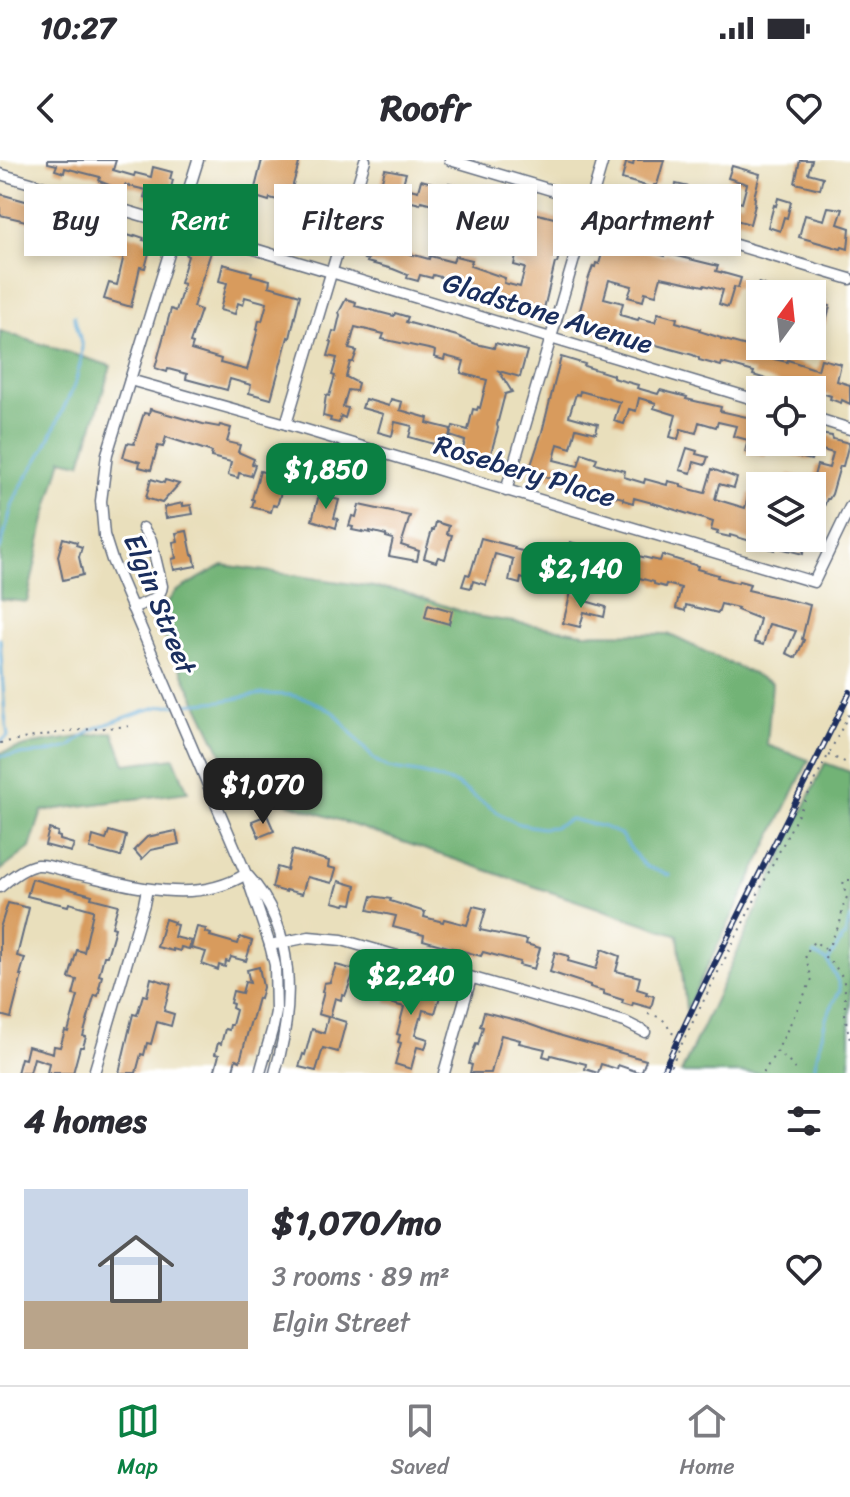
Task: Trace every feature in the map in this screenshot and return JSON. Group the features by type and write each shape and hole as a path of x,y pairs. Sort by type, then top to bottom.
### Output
{"street":[{"name":"Elgin Street","path":"191,184 198,160"},
{"path":"358,184 365,160"},
{"path":"450,160 553,190"},
{"path":"596,184 603,160"},
{"name":"Gladstone Avenue","path":"0,174 143,216"},
{"path":"741,247 850,279"},
{"name":"Gladstone Avenue","path":"258,250 746,397"},
{"name":"Elgin Street","path":"169,256 107,454 101,501 106,544 246,874"},
{"path":"286,424 336,256"},
{"path":"506,491 575,256"},
{"name":"Rosebery Place","path":"130,380 814,582 850,507"},
{"path":"826,421 850,429"},
{"path":"132,608 158,596 162,586 151,540 143,528"},
{"path":"0,887 37,865 147,889 189,891 207,890 236,881 246,874"},
{"path":"246,874 260,889 282,942 287,965 289,1006 275,1073"},
{"path":"246,874 275,965 276,1012 260,1073"},
{"path":"94,1073 147,889"},
{"path":"270,945 309,937 331,937 625,1022 645,1032"},
{"path":"444,1073 471,978"}],"path":[{"path":"667,1073 850,712"},
{"path":"0,743 68,731 131,726"},
{"path":"827,754 850,764"},
{"path":"850,880 844,880 847,897 840,923 824,956 836,967 846,985 845,1016 850,1040"},
{"path":"763,1073 812,979 805,955 814,941 826,950"},
{"path":"648,1014 661,1018 670,1032 684,1038"},
{"path":"777,1051 797,1073"}],"green space":[{"path":"0,331 111,366 81,463 62,459 27,602 0,599"},
{"path":"223,565 401,591 475,616 584,633 668,634 772,683 767,745 809,760 686,1010 678,935 237,786 156,618 175,592"},
{"path":"113,732 125,764 174,758 188,792 42,811 30,848 0,871 0,753 33,744"},
{"path":"825,763 850,772 850,1073 681,1073"}],"building":[{"path":"48,160 116,160 113,170 151,177 153,167 172,172 170,179 173,180 172,184 143,184 143,189 127,184 106,184 99,181 100,177 65,168 64,173 55,170 57,165 48,163"},
{"path":"262,160 300,160 293,184 274,184 274,199 258,198 256,184"},
{"path":"634,160 664,160 657,184 639,184 622,179 626,163 633,165"},
{"path":"800,160 812,160 808,173 823,177 820,189 795,183"},
{"path":"732,166 760,174 750,224 741,221 741,203 747,184 728,178"},
{"path":"385,169 406,173 403,184 381,184"},
{"path":"421,180 436,184 428,184 428,203 421,201 420,204 412,202 412,190 418,191"},
{"path":"0,194 24,201 24,221 0,215"},
{"path":"778,198 791,202 780,231 768,227"},
{"path":"828,207 843,209 838,224 850,228 848,249 799,237 805,215 824,220"},
{"path":"537,214 553,218 553,256 559,256 542,317 487,299 488,296 469,291 470,288 448,282 448,279 433,275 432,278 420,275 418,281 407,278 408,275 393,269 367,262 365,257 360,256 412,254 453,262 455,256 472,260 470,266 505,278 504,283 520,287 525,268 514,265 516,256 537,256"},
{"path":"127,235 143,238 143,256 148,256 145,268 140,267 131,307 104,299 109,283 117,285 124,256 127,256"},
{"path":"188,256 210,256 193,307 201,310 190,343 193,344 191,350 221,359 220,363 247,370 259,320 262,321 267,303 245,297 243,305 238,303 235,314 220,310 227,283 219,281 223,264 252,272 251,275 270,280 269,286 300,295 271,399 249,393 251,385 230,379 227,390 186,379 187,374 155,368 171,309 176,311 184,284 180,283"},
{"path":"601,256 677,256 718,266 716,271 741,278 738,288 734,287 728,307 719,304 723,290 661,277 656,295 645,292 643,301 628,297 632,286 609,280 604,298 623,303 620,315 655,322 658,313 677,318 676,322 699,331 746,346 746,360 788,360 818,370 821,360 841,364 837,381 850,385 850,404 830,399 831,396 826,394 826,376 756,376 754,372 722,363 721,366 699,360 693,355 576,325 593,266 599,264"},
{"path":"346,299 356,302 355,306 408,317 406,322 476,344 494,348 495,343 527,351 520,377 499,371 512,392 505,394 489,460 462,453 465,441 450,436 453,426 468,430 473,409 480,408 487,380 461,373 464,361 445,356 444,360 434,357 433,350 382,339 384,334 355,327 349,349 357,351 346,377 358,383 356,391 348,390 343,407 348,408 345,418 341,416 339,423 323,416 337,358 328,356 330,341 333,331 336,332 339,312"},
{"path":"561,357 638,385 637,388 687,397 721,407 720,411 746,417 746,439 733,436 736,426 718,422 716,427 699,422 696,433 681,429 678,439 670,437 676,415 654,408 656,403 639,398 636,411 629,409 624,424 614,421 620,402 580,391 579,395 576,394 569,416 598,424 596,433 576,428 571,448 558,444 554,460 578,466 582,453 597,458 595,463 625,471 624,477 644,483 645,479 667,485 668,481 705,493 712,469 737,478 734,488 719,484 715,499 745,508 746,504 746,540 717,534 711,530 713,522 660,505 634,498 633,503 535,474 535,466 531,465"},
{"path":"365,399 389,406 391,399 402,402 400,410 428,418 427,423 451,429 444,454 432,451 434,444 409,437 412,426 395,422 392,436 378,432 383,414 362,408"},
{"path":"150,409 203,424 231,428 227,442 240,445 238,452 254,459 251,476 239,473 238,478 228,475 231,462 211,457 212,452 166,437 163,447 158,446 151,470 139,467 140,462 123,457 127,443 134,444 144,413 149,414"},
{"path":"826,435 849,443 832,494 826,502 826,472 815,472 817,465 829,468 833,453 826,451"},
{"path":"687,448 708,457 705,465 694,462 691,473 680,470"},
{"path":"260,471 285,478 277,506 273,505 271,512 252,507"},
{"path":"151,479 179,484 162,503 146,498"},
{"path":"319,495 339,500 334,518 338,519 336,528 312,520"},
{"path":"183,503 183,506 191,505 193,514 166,518 164,507"},
{"path":"359,505 410,516 401,545 419,551 417,561 389,556 393,539 386,535 352,530 353,527 349,526 352,516 356,517"},
{"path":"436,522 449,526 447,534 452,535 445,559 438,557 436,562 424,558"},
{"path":"187,531 196,566 174,570 172,559 176,558 173,542 178,541 176,533"},
{"path":"63,538 82,547 79,557 83,575 63,580 58,556"},
{"path":"481,538 515,547 536,557 527,580 521,578 520,584 509,581 513,559 495,554 486,585 473,581 471,588 462,586 466,574 470,575"},
{"path":"570,542 584,546 582,553 609,560 612,550 660,561 662,555 698,566 697,569 717,577 750,584 748,590 810,605 804,640 796,658 786,653 796,631 769,624 763,645 754,642 760,619 738,608 721,604 718,613 686,605 685,611 676,608 681,588 666,584 665,587 598,566 596,573 578,568 577,574 562,570"},
{"path":"571,592 583,595 582,600 606,607 604,617 584,612 580,627 563,623"},
{"path":"428,604 452,611 449,624 425,617"},
{"path":"267,815 274,831 259,837 252,821"},
{"path":"49,829 58,832 60,840 74,844 71,852 45,845"},
{"path":"109,831 126,836 121,857 90,849 93,836 106,840"},
{"path":"176,831 179,844 151,850 142,859 134,850 147,837"},
{"path":"292,850 329,861 328,867 336,869 332,883 307,877 302,894 272,888 277,867 287,870"},
{"path":"32,879 118,905 112,927 115,928 99,975 102,976 98,996 95,995 93,1000 83,1036 86,1037 73,1073 47,1073 49,1063 34,1058 30,1073 17,1073 28,1046 53,1053 54,1046 60,1047 65,1031 68,1032 78,996 73,995 77,980 69,978 77,950 84,952 93,912 69,903 68,906 27,896"},
{"path":"339,881 356,886 352,904 333,902"},
{"path":"372,896 391,899 425,912 424,917 467,925 473,906 486,909 480,930 527,940 526,944 540,948 534,969 483,952 481,956 423,940 424,935 393,927 396,916 368,910"},
{"path":"8,903 29,908 17,956 25,958 11,1018 0,1015 0,928"},
{"path":"165,919 177,925 174,937 191,941 189,949 181,947 180,951 173,951 157,947"},
{"path":"197,927 206,929 210,936 238,944 240,937 252,941 246,961 231,957 225,967 219,965 218,970 202,964 206,952 191,948"},
{"path":"602,949 620,956 616,971 640,977 637,989 654,996 651,1008 622,1003 623,1000 604,994 604,991 550,972 555,952 569,956 568,961 596,969"},
{"path":"336,965 355,970 345,996 342,995 341,1000 335,998 330,1017 346,1022 338,1052 323,1048 316,1071 299,1067 312,1029 324,1033 328,1017 318,1014 324,983 330,982"},
{"path":"259,967 263,987 240,1061 236,1059 232,1073 214,1073 219,1055 215,1054 218,1043 221,1044 225,1029 229,1030 232,1025 236,1010 230,1003 233,991 242,993 245,982 250,983 247,970"},
{"path":"151,978 171,984 164,1011 174,1014 171,1026 157,1022 151,1044 147,1043 144,1055 141,1054 136,1073 119,1073 133,1014 137,1015 143,995 147,996"},
{"path":"392,979 441,993 435,1013 423,1010 415,1035 428,1039 425,1049 417,1047 411,1069 395,1064 401,1043 397,1034 404,1007 386,1002 387,982 391,983"},
{"path":"484,1012 646,1060 641,1073 618,1065 617,1069 601,1064 598,1073 585,1069 586,1064 551,1055 550,1058 543,1056 545,1049 501,1035 491,1073 470,1073 472,1065 469,1064 478,1045"}],"waterway":[{"path":"0,550 20,488 45,448 75,384 82,345 74,316"},
{"path":"0,639 8,736 0,742"},
{"path":"0,756 45,753 70,747 91,730 162,706 262,694 290,695 310,700 335,713 375,760 388,768 456,784 519,824 554,827 570,819 604,827 620,834 647,867 669,875"},
{"path":"828,961 845,935 850,918"},
{"path":"813,1073 826,1018 840,990 828,961 814,954"}],"railway":[{"path":"662,1073 850,692"}]}
